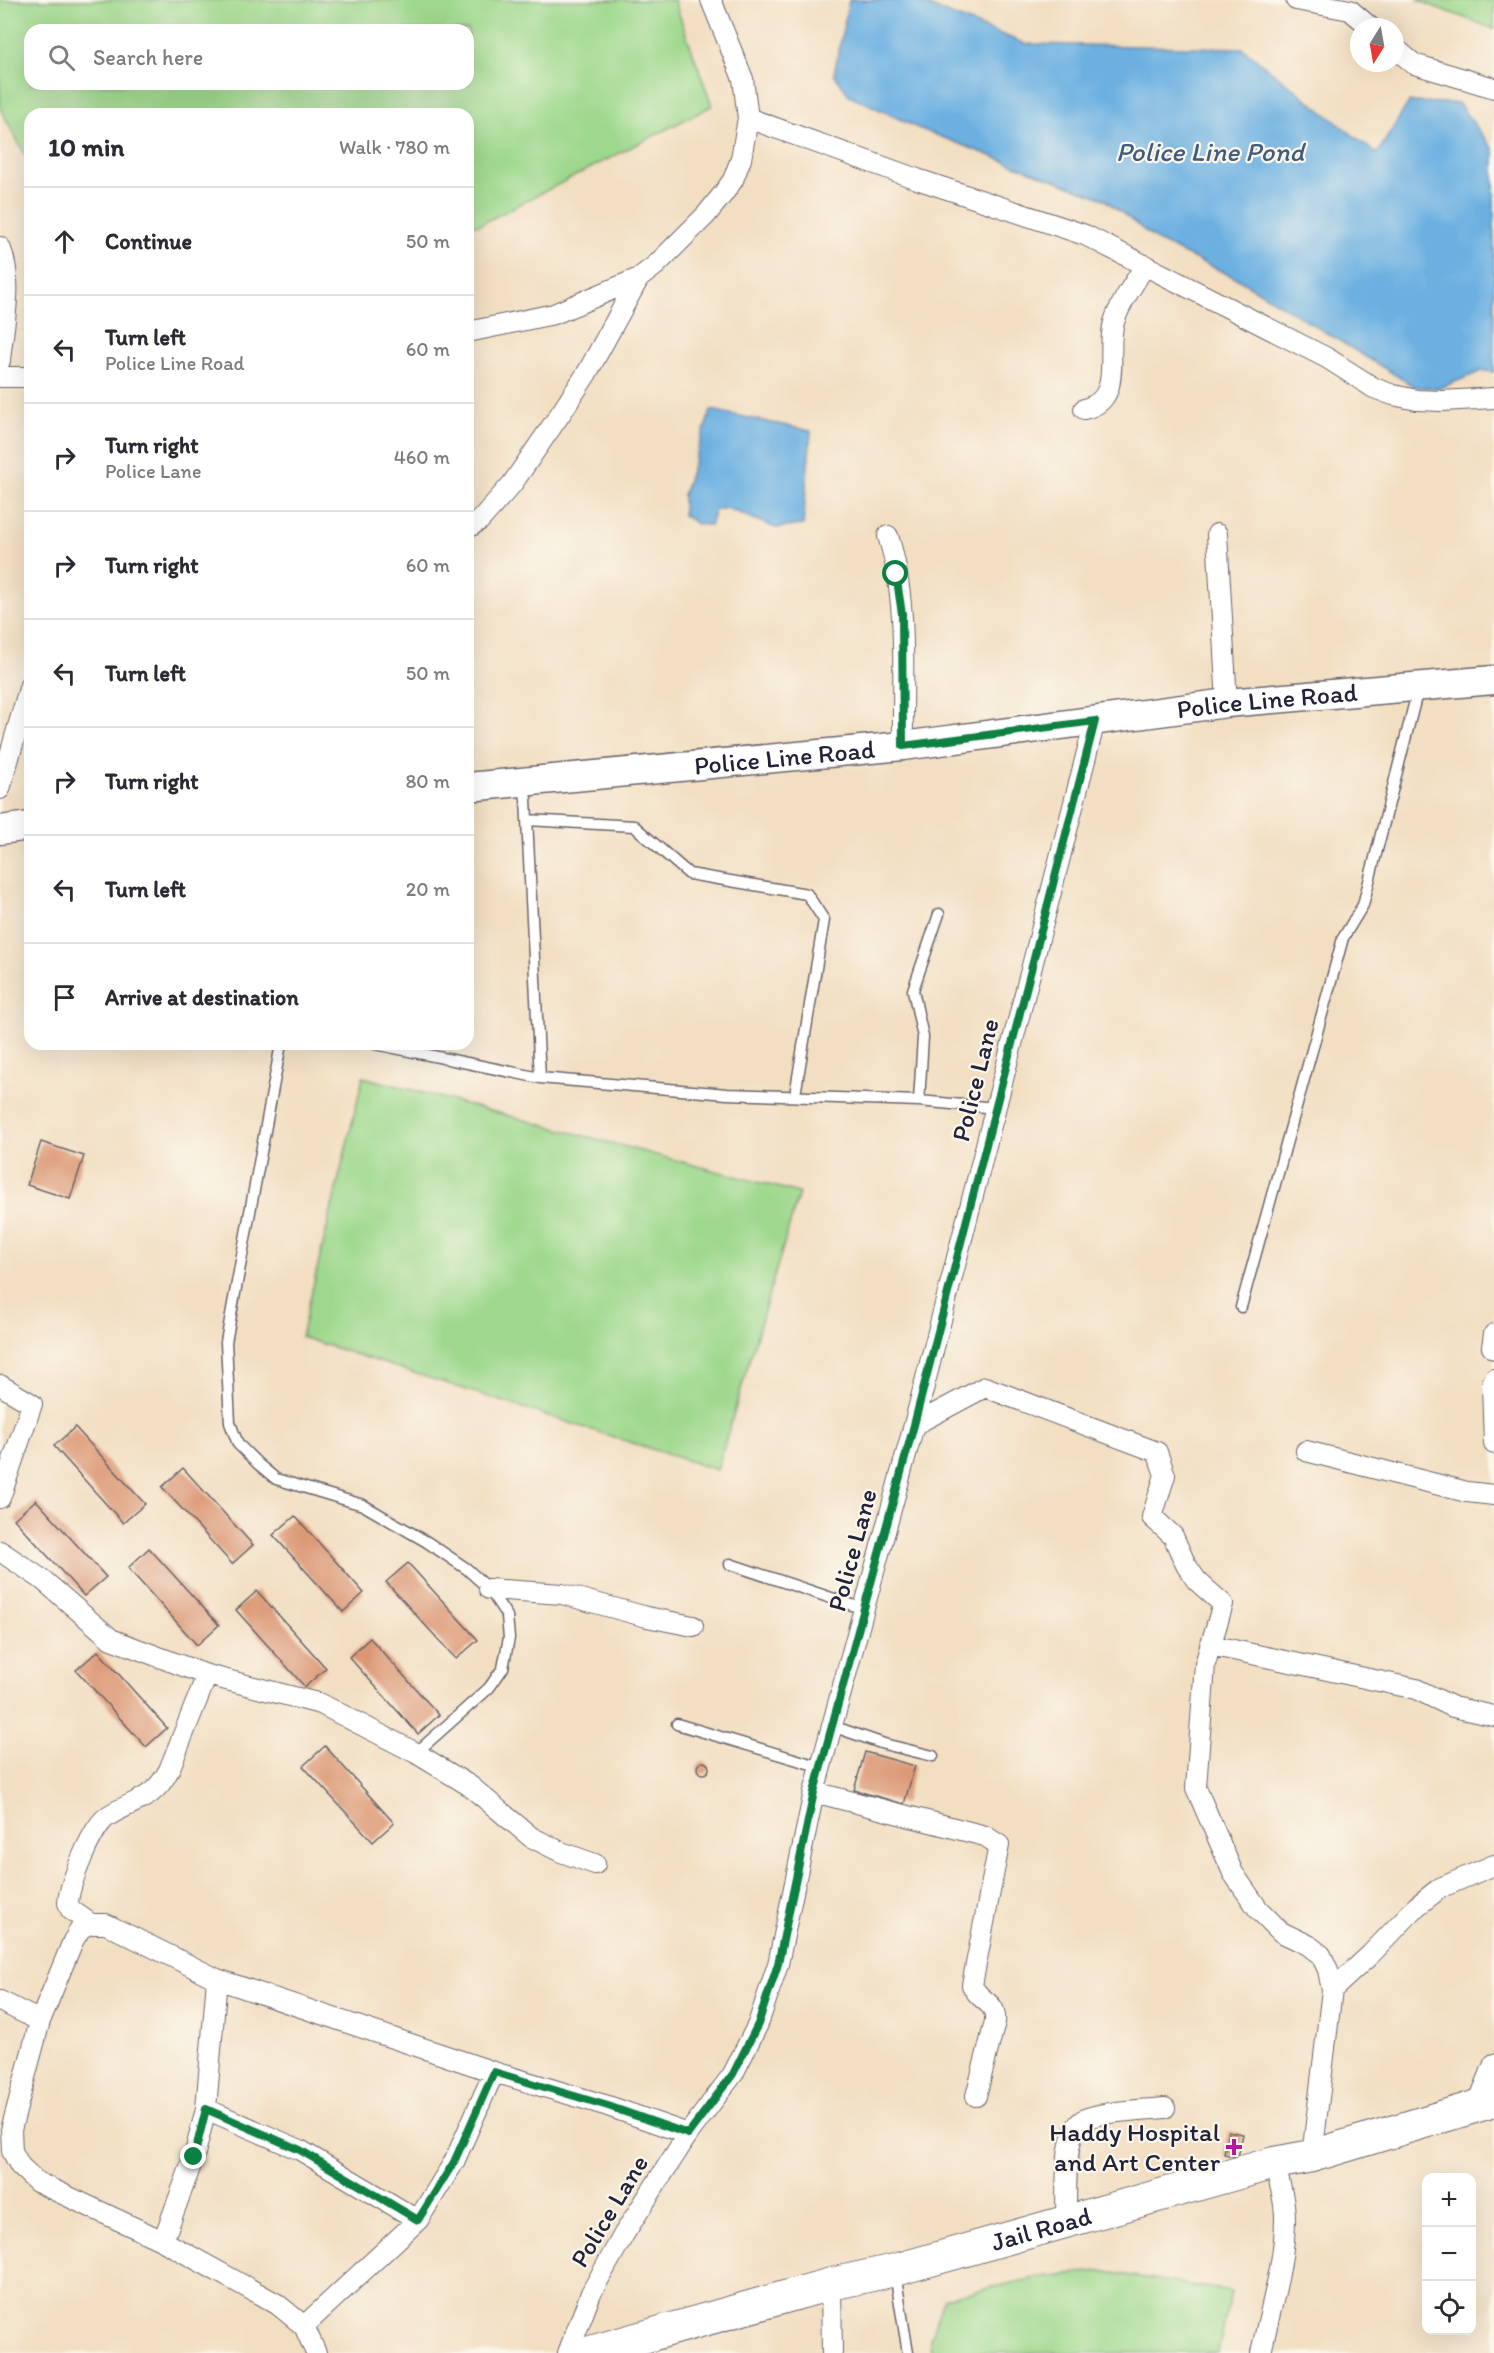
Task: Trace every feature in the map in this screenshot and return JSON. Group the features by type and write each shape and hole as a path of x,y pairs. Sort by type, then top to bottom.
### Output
{"main road":[{"name":"Jail Road","path":"587,2353 831,2284 895,2270 1274,2163 1312,2156 1485,2104"}],"street":[{"path":"474,331 554,314 639,278 656,265 706,215 733,180 741,159 748,118 743,80 711,0"},
{"path":"1296,0 1350,10 1359,18"},
{"path":"1404,56 1414,64 1494,88"},
{"path":"748,118 917,179 1085,235 1328,358 1374,388 1417,400 1494,398"},
{"path":"0,248 6,266 7,281 0,361"},
{"path":"1084,409 1095,407 1110,389 1112,375 1110,346 1114,322 1120,307 1145,265"},
{"path":"474,523 494,505 561,413 587,373 639,278"},
{"path":"0,377 24,377"},
{"path":"1217,534 1227,703"},
{"path":"888,536 894,553 902,614 903,746"},
{"name":"Police Line Road","path":"474,786 903,746 1227,703 1494,680"},
{"path":"0,789 24,706"},
{"name":"Police Lane","path":"568,2353 591,2294 624,2234 688,2134 733,2074 758,2024 778,1964 814,1792 914,1425 1095,721"},
{"path":"0,830 24,827"},
{"path":"1494,1334 1492,1347 1494,1349"},
{"path":"1494,1379 1491,1384 1494,1443"},
{"path":"0,1385 32,1404 0,1498"},
{"path":"914,1425 985,1387 1157,1452 1165,1474 1152,1517 1173,1536 1186,1565 1197,1581 1223,1604 1205,1664 1196,1788 1233,1873 1258,1909 1281,1932 1308,1945 1321,1955 1328,1970 1332,1990 1312,2156"},
{"path":"1306,1451 1467,1492 1494,1496"},
{"path":"0,1551 44,1580 111,1639 207,1675 321,1704 416,1753 470,1786 531,1837 561,1852 595,1864"},
{"path":"489,1589 562,1594 647,1617 693,1626"},
{"path":"1210,1645 1416,1689 1453,1707 1494,1716"},
{"path":"91,1924 71,1910 68,1903 73,1883 95,1830 109,1815 149,1796 162,1784 207,1675"},
{"path":"814,1792 985,1836 999,1845 972,1985 975,1992 993,2006 996,2013 975,2096"},
{"path":"1332,1990 1417,1906 1440,1888 1494,1865"},
{"path":"316,2353 304,2326 278,2304 163,2241 37,2182 20,2166 12,2151 11,2130 40,2021 81,1928 91,1924 106,1924 217,1979 688,2134"},
{"path":"163,2241 194,2157 206,2109 217,1979"},
{"path":"0,2001 40,2021"},
{"path":"1485,2104 1494,2064"},
{"path":"304,2326 418,2220 454,2162 494,2072"},
{"path":"1066,2222 1069,2146 1073,2130 1083,2120 1096,2116 1166,2108"},
{"path":"206,2109 300,2150 418,2220"},
{"path":"1261,2353 1283,2247 1285,2217 1282,2191 1274,2163"},
{"path":"831,2284 831,2353"}],"lane":[{"path":"1241,1307 1343,938 1363,905 1418,687"},
{"path":"524,782 540,1078"},
{"path":"527,820 634,826 689,874 807,894 824,920 795,1095"},
{"path":"918,1101 923,1037 913,990 939,914"},
{"path":"279,1050 226,1342 230,1423 238,1444 276,1479 363,1505 467,1569 489,1589 507,1616 509,1638 503,1668 489,1688 416,1753"},
{"path":"404,1050 540,1078 727,1094 918,1101 996,1108"},
{"path":"730,1564 864,1609"},
{"path":"677,1724 821,1767"},
{"path":"832,1726 884,1744 933,1756"},
{"path":"895,2270 908,2353"}],"green space":[{"path":"0,0 674,0 712,106 479,225 474,225 474,108 24,108 24,153 0,108"},
{"path":"1417,0 1494,0 1494,29"},
{"path":"363,1077 799,1193 717,1470 301,1337"},
{"path":"1100,2271 1231,2291 1218,2353 931,2353 930,2339 944,2298 1040,2277"}],"water":[{"name":"Police Line Pond","path":"849,0 913,0 1026,44 1242,48 1377,154 1409,102 1458,103 1494,150 1494,372 1482,371 1440,388 1415,387 1238,279 1159,242 1104,199 918,128 849,95 834,74"},
{"path":"711,410 811,431 803,525 776,528 727,508 715,510 710,525 697,524 683,515 683,495"}],"building":[{"path":"41,1142 84,1156 70,1199 27,1185"},
{"path":"75,1427 145,1504 123,1523 54,1446"},
{"path":"183,1468 253,1545 232,1564 162,1487"},
{"path":"36,1500 106,1577 84,1596 14,1519"},
{"path":"295,1516 364,1593 343,1612 273,1535"},
{"path":"149,1548 219,1625 197,1645 128,1568"},
{"path":"408,1563 478,1640 456,1659 386,1582"},
{"path":"257,1591 326,1668 305,1687 236,1610"},
{"path":"370,1638 439,1715 418,1734 349,1657"},
{"path":"98,1651 167,1728 146,1747 76,1670"},
{"path":"325,1746 394,1823 373,1842 303,1766"},
{"path":"865,1752 915,1766 904,1804 854,1790"},
{"path":"705,1762 709,1768 705,1774 701,1774 697,1766"},
{"path":"1228,2131 1243,2134 1238,2157 1224,2154"}],"place":[{"name":"Haddy Hospital and Art Center","path":"1234,2147"}],"route":[{"path":"194,2157 206,2109 261,2131 300,2150 418,2220 454,2162 494,2072 608,2106 688,2134 733,2074 758,2024 778,1964 814,1792 914,1425 1095,721 903,746 902,614 896,574"}]}
